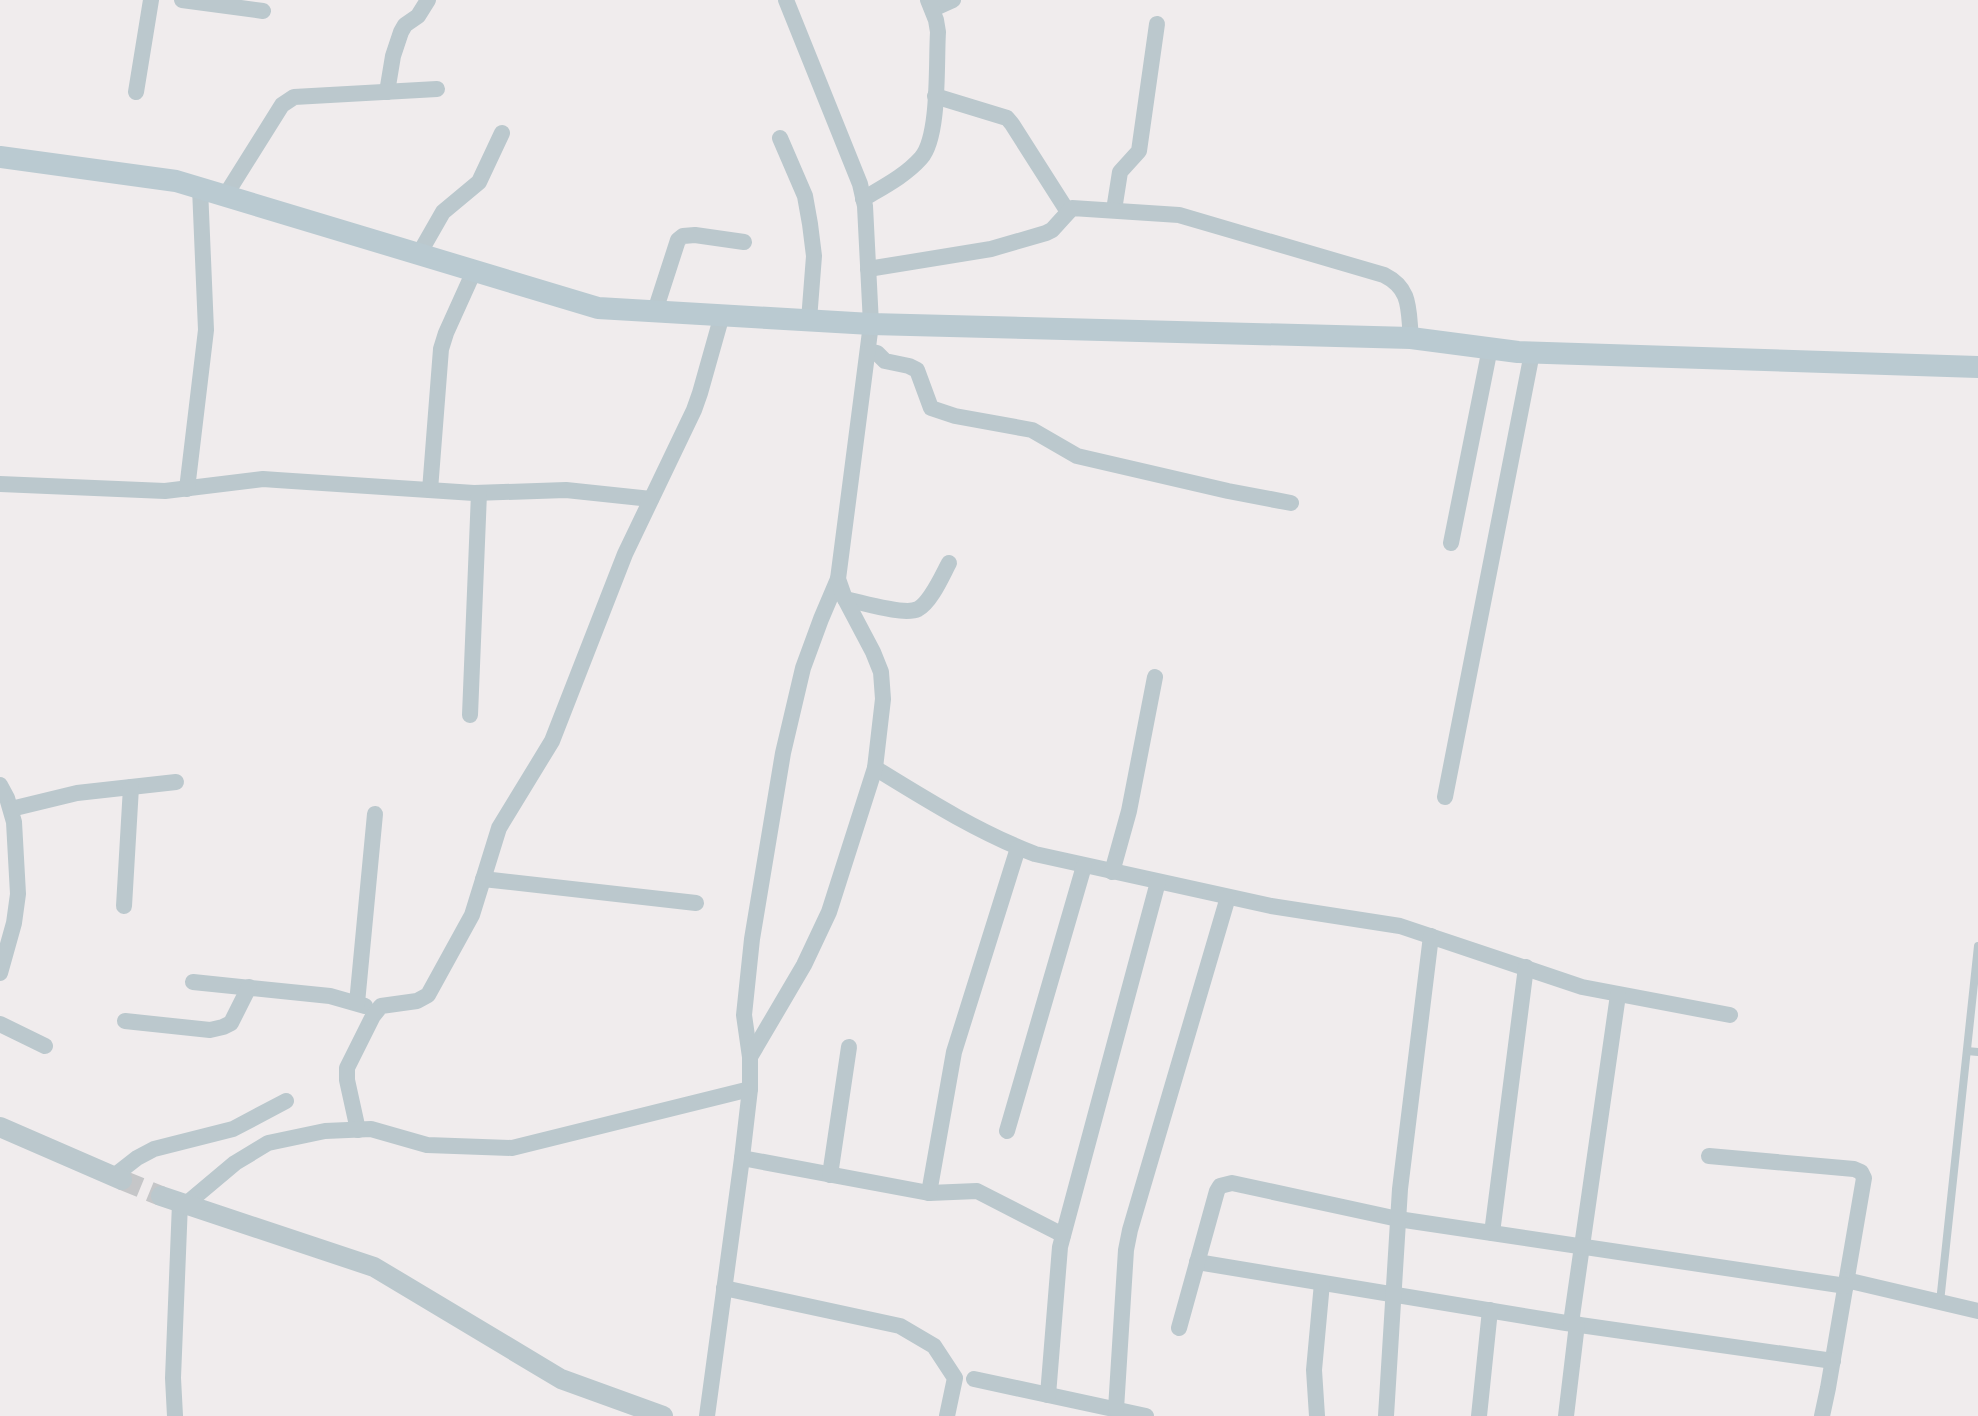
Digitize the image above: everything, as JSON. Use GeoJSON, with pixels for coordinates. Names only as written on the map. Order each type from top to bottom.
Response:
{"type":"FeatureCollection","features":[{"type":"Feature","properties":{"kind":"main road"},"geometry":{"type":"LineString","coordinates":[[0,157],[176,181],[598,308],[871,324],[1411,338],[1532,353],[1978,367]]}},
{"type":"Feature","properties":{"kind":"street"},"geometry":{"type":"LineString","coordinates":[[136,92],[151,0]]}},
{"type":"Feature","properties":{"kind":"street"},"geometry":{"type":"LineString","coordinates":[[182,0],[263,11]]}},
{"type":"Feature","properties":{"kind":"street"},"geometry":{"type":"LineString","coordinates":[[387,92],[392,56],[401,32],[405,25],[418,16],[428,0]]}},
{"type":"Feature","properties":{"kind":"street"},"geometry":{"type":"LineString","coordinates":[[707,1416],[750,1089],[750,1057],[744,1015],[752,939],[783,753],[803,668],[838,579],[871,324],[863,199],[860,184],[786,0]]}},
{"type":"Feature","properties":{"kind":"street"},"geometry":{"type":"LineString","coordinates":[[863,199],[910,169],[922,157],[929,143],[934,122],[938,32],[931,5],[953,0]]}},
{"type":"Feature","properties":{"kind":"street"},"geometry":{"type":"LineString","coordinates":[[1114,210],[1120,172],[1139,151],[1157,24]]}},
{"type":"Feature","properties":{"kind":"street"},"geometry":{"type":"LineString","coordinates":[[225,196],[282,105],[288,100],[302,96],[437,89]]}},
{"type":"Feature","properties":{"kind":"street"},"geometry":{"type":"LineString","coordinates":[[935,96],[1007,118],[1068,212]]}},
{"type":"Feature","properties":{"kind":"street"},"geometry":{"type":"LineString","coordinates":[[419,254],[443,212],[479,182],[502,133]]}},
{"type":"Feature","properties":{"kind":"street"},"geometry":{"type":"LineString","coordinates":[[780,138],[805,196],[810,224],[814,256],[809,320]]}},
{"type":"Feature","properties":{"kind":"street"},"geometry":{"type":"LineString","coordinates":[[186,489],[206,330],[200,188]]}},
{"type":"Feature","properties":{"kind":"street"},"geometry":{"type":"LineString","coordinates":[[868,269],[986,250],[1032,237],[1052,230],[1068,212],[1077,208],[1187,216],[1384,275],[1396,281],[1402,288],[1407,298],[1411,338]]}},
{"type":"Feature","properties":{"kind":"street"},"geometry":{"type":"LineString","coordinates":[[655,311],[678,240],[683,236],[695,235],[744,242]]}},
{"type":"Feature","properties":{"kind":"street"},"geometry":{"type":"LineString","coordinates":[[430,490],[441,349],[446,333],[474,270]]}},
{"type":"Feature","properties":{"kind":"street"},"geometry":{"type":"LineString","coordinates":[[358,1130],[347,1080],[347,1068],[377,1010],[382,1006],[417,1001],[428,995],[468,924],[484,880],[499,828],[552,741],[625,554],[694,410],[722,315]]}},
{"type":"Feature","properties":{"kind":"street"},"geometry":{"type":"LineString","coordinates":[[1452,543],[1490,348]]}},
{"type":"Feature","properties":{"kind":"street"},"geometry":{"type":"LineString","coordinates":[[868,350],[877,354],[885,361],[909,366],[917,370],[931,408],[936,411],[955,416],[1032,430],[1077,456],[1228,491],[1292,502]]}},
{"type":"Feature","properties":{"kind":"street"},"geometry":{"type":"LineString","coordinates":[[1445,798],[1532,353]]}},
{"type":"Feature","properties":{"kind":"street"},"geometry":{"type":"LineString","coordinates":[[0,484],[165,490],[263,480],[479,493],[566,490],[651,499]]}},
{"type":"Feature","properties":{"kind":"street"},"geometry":{"type":"LineString","coordinates":[[470,715],[479,493]]}},
{"type":"Feature","properties":{"kind":"street"},"geometry":{"type":"LineString","coordinates":[[845,599],[905,612],[917,609],[927,601],[949,563]]}},
{"type":"Feature","properties":{"kind":"street"},"geometry":{"type":"LineString","coordinates":[[750,1057],[804,965],[829,912],[876,768],[884,699],[881,672],[873,652],[845,599],[838,579]]}},
{"type":"Feature","properties":{"kind":"street"},"geometry":{"type":"LineString","coordinates":[[1112,872],[1129,811],[1155,677]]}},
{"type":"Feature","properties":{"kind":"street"},"geometry":{"type":"LineString","coordinates":[[876,768],[950,814],[1018,848],[1048,858],[1271,906],[1381,922],[1431,936],[1582,987],[1730,1015]]}},
{"type":"Feature","properties":{"kind":"street"},"geometry":{"type":"LineString","coordinates":[[11,810],[66,795],[176,782]]}},
{"type":"Feature","properties":{"kind":"street"},"geometry":{"type":"LineString","coordinates":[[0,785],[11,810],[14,822],[18,894],[14,922],[0,973]]}},
{"type":"Feature","properties":{"kind":"street"},"geometry":{"type":"LineString","coordinates":[[124,906],[131,787]]}},
{"type":"Feature","properties":{"kind":"street"},"geometry":{"type":"LineString","coordinates":[[357,1003],[375,814]]}},
{"type":"Feature","properties":{"kind":"street"},"geometry":{"type":"LineString","coordinates":[[929,1193],[954,1052],[1018,848]]}},
{"type":"Feature","properties":{"kind":"street"},"geometry":{"type":"LineString","coordinates":[[1007,1131],[1084,866]]}},
{"type":"Feature","properties":{"kind":"street"},"geometry":{"type":"LineString","coordinates":[[484,880],[696,903]]}},
{"type":"Feature","properties":{"kind":"street"},"geometry":{"type":"LineString","coordinates":[[1048,1395],[1058,1268],[1063,1235],[1158,882]]}},
{"type":"Feature","properties":{"kind":"street"},"geometry":{"type":"LineString","coordinates":[[1116,1410],[1126,1250],[1130,1230],[1228,897]]}},
{"type":"Feature","properties":{"kind":"street"},"geometry":{"type":"LineString","coordinates":[[1386,1416],[1400,1189],[1431,936]]}},
{"type":"Feature","properties":{"kind":"street"},"geometry":{"type":"LineString","coordinates":[[1492,1233],[1526,967]]}},
{"type":"Feature","properties":{"kind":"street"},"geometry":{"type":"LineString","coordinates":[[193,982],[330,996],[377,1010]]}},
{"type":"Feature","properties":{"kind":"street"},"geometry":{"type":"LineString","coordinates":[[125,1021],[210,1030],[223,1027],[231,1023],[249,987]]}},
{"type":"Feature","properties":{"kind":"street"},"geometry":{"type":"LineString","coordinates":[[1566,1416],[1582,1247],[1618,995]]}},
{"type":"Feature","properties":{"kind":"street"},"geometry":{"type":"LineString","coordinates":[[0,1024],[46,1046]]}},
{"type":"Feature","properties":{"kind":"street"},"geometry":{"type":"LineString","coordinates":[[830,1175],[849,1047]]}},
{"type":"Feature","properties":{"kind":"street"},"geometry":{"type":"LineString","coordinates":[[175,1416],[172,1378],[182,1204],[235,1163],[268,1143],[325,1131],[371,1130],[426,1144],[512,1148],[750,1089]]}},
{"type":"Feature","properties":{"kind":"street"},"geometry":{"type":"LineString","coordinates":[[0,1127],[118,1178],[137,1158],[154,1149],[233,1129],[286,1101]]}},
{"type":"Feature","properties":{"kind":"street"},"geometry":{"type":"LineString","coordinates":[[1709,1156],[1854,1169],[1861,1172],[1864,1178],[1864,1186],[1822,1416]]}},
{"type":"Feature","properties":{"kind":"street"},"geometry":{"type":"LineString","coordinates":[[742,1158],[936,1194],[977,1190],[1063,1235]]}},
{"type":"Feature","properties":{"kind":"street"},"geometry":{"type":"LineString","coordinates":[[1179,1328],[1217,1191],[1220,1186],[1225,1183],[1232,1183],[1398,1219],[1582,1247],[1846,1283],[1978,1311]]}},
{"type":"Feature","properties":{"kind":"street"},"geometry":{"type":"LineString","coordinates":[[161,1196],[374,1267],[561,1379],[663,1416]]}},
{"type":"Feature","properties":{"kind":"street"},"geometry":{"type":"LineString","coordinates":[[1197,1262],[1574,1324],[1833,1361]]}},
{"type":"Feature","properties":{"kind":"street"},"geometry":{"type":"LineString","coordinates":[[1317,1416],[1314,1370],[1322,1283]]}},
{"type":"Feature","properties":{"kind":"street"},"geometry":{"type":"LineString","coordinates":[[724,1288],[900,1326],[934,1346],[955,1378],[948,1416]]}},
{"type":"Feature","properties":{"kind":"street"},"geometry":{"type":"LineString","coordinates":[[1479,1416],[1490,1310]]}},
{"type":"Feature","properties":{"kind":"street"},"geometry":{"type":"LineString","coordinates":[[974,1379],[1146,1416]]}},
{"type":"Feature","properties":{"kind":"lane"},"geometry":{"type":"LineString","coordinates":[[1940,1302],[1978,946]]}},
{"type":"Feature","properties":{"kind":"lane"},"geometry":{"type":"LineString","coordinates":[[1967,1051],[1978,1052]]}},
{"type":"Feature","properties":{"kind":"tunnel"},"geometry":{"type":"LineString","coordinates":[[122,1180],[161,1196]]}}]}
